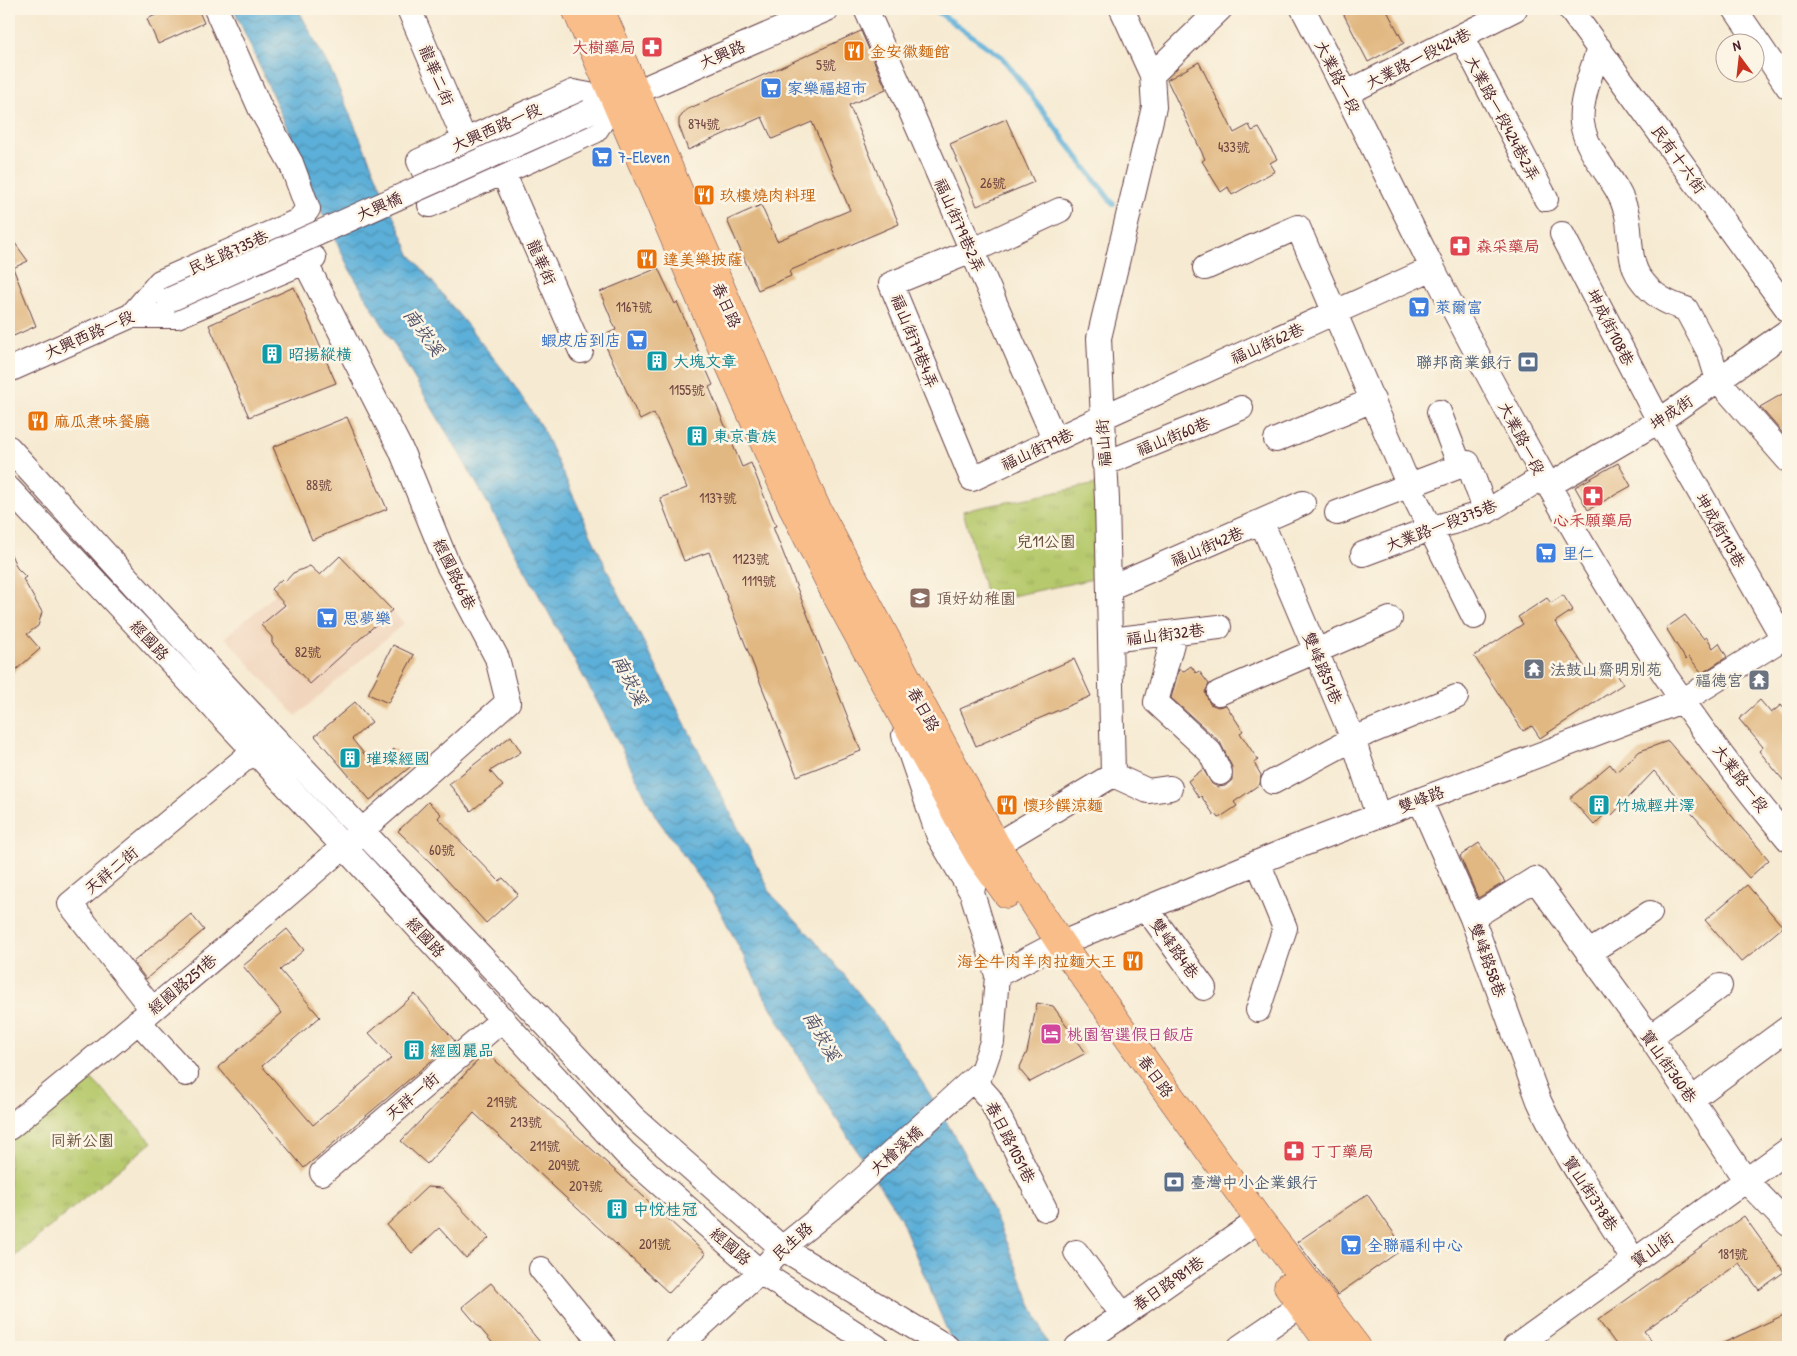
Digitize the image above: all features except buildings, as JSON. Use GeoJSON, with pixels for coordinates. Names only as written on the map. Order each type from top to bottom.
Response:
{"type":"FeatureCollection","features":[{"type":"Feature","properties":{"kind":"main road","name":"春日路"},"geometry":{"type":"LineString","coordinates":[[576,9],[626,96],[815,505],[987,850]]}},
{"type":"Feature","properties":{"kind":"main road","name":"春日路"},"geometry":{"type":"LineString","coordinates":[[600,9],[626,96],[707,314],[795,512],[834,591],[887,687],[987,850],[1053,947],[1252,1225],[1310,1300],[1357,1347]]}},
{"type":"Feature","properties":{"kind":"main road","name":"春日路"},"geometry":{"type":"LineString","coordinates":[[1310,1300],[1332,1347]]}},
{"type":"Feature","properties":{"kind":"street","name":"民生路735巷"},"geometry":{"type":"LineString","coordinates":[[131,316],[160,282],[298,220],[308,209],[291,163],[260,108],[216,9]]}},
{"type":"Feature","properties":{"kind":"street","name":"龍華二街"},"geometry":{"type":"LineString","coordinates":[[408,9],[465,141]]}},
{"type":"Feature","properties":{"kind":"street","name":"大興路"},"geometry":{"type":"LineString","coordinates":[[626,96],[827,9]]}},
{"type":"Feature","properties":{"kind":"street","name":"福山街79巷2弄"},"geometry":{"type":"LineString","coordinates":[[866,9],[1054,440]]}},
{"type":"Feature","properties":{"kind":"street"},"geometry":{"type":"LineString","coordinates":[[1122,9],[1152,75],[1220,9]]}},
{"type":"Feature","properties":{"kind":"street","name":"大業路一段"},"geometry":{"type":"LineString","coordinates":[[1303,9],[1347,93],[1433,268],[1545,482],[1604,582],[1684,700],[1746,789],[1788,839]]}},
{"type":"Feature","properties":{"kind":"street","name":"大業路一段424巷"},"geometry":{"type":"LineString","coordinates":[[1347,93],[1515,9]]}},
{"type":"Feature","properties":{"kind":"street","name":"民有十六街"},"geometry":{"type":"LineString","coordinates":[[1570,9],[1788,310]]}},
{"type":"Feature","properties":{"kind":"street"},"geometry":{"type":"LineString","coordinates":[[1735,9],[1788,87]]}},
{"type":"Feature","properties":{"kind":"street","name":"大業路一段424巷2弄"},"geometry":{"type":"LineString","coordinates":[[1461,36],[1546,199]]}},
{"type":"Feature","properties":{"kind":"street"},"geometry":{"type":"LineString","coordinates":[[1599,48],[1587,90],[1582,121],[1589,147],[1617,190],[1626,210],[1632,253],[1638,276],[1653,294],[1671,304],[1686,309],[1710,354],[1718,380],[1788,460]]}},
{"type":"Feature","properties":{"kind":"street","name":"福山街"},"geometry":{"type":"LineString","coordinates":[[1113,775],[1109,588],[1099,338],[1154,107],[1152,75]]}},
{"type":"Feature","properties":{"kind":"street","name":"大興西路一段"},"geometry":{"type":"LineString","coordinates":[[573,92],[626,96],[595,131],[434,203],[419,161],[573,92]]}},
{"type":"Feature","properties":{"kind":"street","name":"大興橋"},"geometry":{"type":"LineString","coordinates":[[169,300],[626,96]]}},
{"type":"Feature","properties":{"kind":"street","name":"龍華街"},"geometry":{"type":"LineString","coordinates":[[503,172],[581,351]]}},
{"type":"Feature","properties":{"kind":"street"},"geometry":{"type":"LineString","coordinates":[[972,251],[1060,210]]}},
{"type":"Feature","properties":{"kind":"street"},"geometry":{"type":"LineString","coordinates":[[1205,268],[1298,227],[1409,486],[1474,617]]}},
{"type":"Feature","properties":{"kind":"street","name":"坤成街108巷"},"geometry":{"type":"LineString","coordinates":[[1562,234],[1659,421]]}},
{"type":"Feature","properties":{"kind":"street","name":"福山街79巷4弄"},"geometry":{"type":"LineString","coordinates":[[972,251],[891,284],[972,479]]}},
{"type":"Feature","properties":{"kind":"street","name":"經國路66巷"},"geometry":{"type":"LineString","coordinates":[[131,316],[177,316],[309,260],[401,450],[447,563],[497,658],[508,702],[354,838]]}},
{"type":"Feature","properties":{"kind":"street","name":"福山街62巷"},"geometry":{"type":"LineString","coordinates":[[1101,418],[1433,268]]}},
{"type":"Feature","properties":{"kind":"street","name":"大興西路一段"},"geometry":{"type":"LineString","coordinates":[[9,370],[169,300]]}},
{"type":"Feature","properties":{"kind":"street","name":"坤成街"},"geometry":{"type":"LineString","coordinates":[[1545,482],[1659,421],[1788,330]]}},
{"type":"Feature","properties":{"kind":"street"},"geometry":{"type":"LineString","coordinates":[[1276,440],[1373,400]]}},
{"type":"Feature","properties":{"kind":"street","name":"福山街60巷"},"geometry":{"type":"LineString","coordinates":[[1104,464],[1241,408]]}},
{"type":"Feature","properties":{"kind":"street"},"geometry":{"type":"LineString","coordinates":[[1439,412],[1460,466]]}},
{"type":"Feature","properties":{"kind":"street","name":"福山街79巷"},"geometry":{"type":"LineString","coordinates":[[972,479],[1101,418]]}},
{"type":"Feature","properties":{"kind":"street","name":"坤成街113巷"},"geometry":{"type":"LineString","coordinates":[[1659,421],[1786,636]]}},
{"type":"Feature","properties":{"kind":"street","name":"經國路"},"geometry":{"type":"LineString","coordinates":[[9,448],[233,694],[503,1020],[625,1153],[760,1272],[877,1347]]}},
{"type":"Feature","properties":{"kind":"street"},"geometry":{"type":"LineString","coordinates":[[1337,513],[1468,464],[1486,512]]}},
{"type":"Feature","properties":{"kind":"street","name":"大業路一段375巷"},"geometry":{"type":"LineString","coordinates":[[1363,554],[1486,512],[1545,482]]}},
{"type":"Feature","properties":{"kind":"street","name":"經國路"},"geometry":{"type":"LineString","coordinates":[[9,489],[254,751],[354,838],[634,1118],[782,1248],[947,1347]]}},
{"type":"Feature","properties":{"kind":"street","name":"福山街42巷"},"geometry":{"type":"LineString","coordinates":[[1109,588],[1262,523],[1303,503]]}},
{"type":"Feature","properties":{"kind":"street","name":"雙峰路51巷"},"geometry":{"type":"LineString","coordinates":[[1262,523],[1352,739],[1378,816]]}},
{"type":"Feature","properties":{"kind":"street"},"geometry":{"type":"LineString","coordinates":[[1219,693],[1390,619]]}},
{"type":"Feature","properties":{"kind":"street","name":"福山街32巷"},"geometry":{"type":"LineString","coordinates":[[1110,640],[1219,627]]}},
{"type":"Feature","properties":{"kind":"street"},"geometry":{"type":"LineString","coordinates":[[1175,632],[1156,702],[1210,752],[1220,773]]}},
{"type":"Feature","properties":{"kind":"street","name":"雙峰路"},"geometry":{"type":"LineString","coordinates":[[1053,947],[1258,862],[1684,700],[1786,636]]}},
{"type":"Feature","properties":{"kind":"street"},"geometry":{"type":"LineString","coordinates":[[887,687],[939,837],[972,893],[997,976],[992,1042],[982,1071],[973,1080]]}},
{"type":"Feature","properties":{"kind":"street"},"geometry":{"type":"LineString","coordinates":[[1273,782],[1352,739],[1456,697]]}},
{"type":"Feature","properties":{"kind":"street","name":"天祥二街"},"geometry":{"type":"LineString","coordinates":[[145,1015],[70,904],[254,751]]}},
{"type":"Feature","properties":{"kind":"street"},"geometry":{"type":"LineString","coordinates":[[972,893],[987,850],[1113,775],[1148,791],[1170,788]]}},
{"type":"Feature","properties":{"kind":"street","name":"雙峰路58巷"},"geometry":{"type":"LineString","coordinates":[[1420,800],[1472,918],[1539,1102],[1549,1123]]}},
{"type":"Feature","properties":{"kind":"street","name":"經國路251巷"},"geometry":{"type":"LineString","coordinates":[[9,1128],[354,838]]}},
{"type":"Feature","properties":{"kind":"street"},"geometry":{"type":"LineString","coordinates":[[1258,862],[1285,928],[1258,1010]]}},
{"type":"Feature","properties":{"kind":"street","name":"寶山街360巷"},"geometry":{"type":"LineString","coordinates":[[1472,918],[1535,879],[1650,1037],[1746,1181],[1788,1224]]}},
{"type":"Feature","properties":{"kind":"street","name":"雙峰路4巷"},"geometry":{"type":"LineString","coordinates":[[1146,908],[1204,988]]}},
{"type":"Feature","properties":{"kind":"street"},"geometry":{"type":"LineString","coordinates":[[1588,953],[1650,913]]}},
{"type":"Feature","properties":{"kind":"street"},"geometry":{"type":"LineString","coordinates":[[997,976],[1053,947]]}},
{"type":"Feature","properties":{"kind":"street"},"geometry":{"type":"LineString","coordinates":[[1650,1037],[1720,986]]}},
{"type":"Feature","properties":{"kind":"street"},"geometry":{"type":"LineString","coordinates":[[145,1015],[186,1074]]}},
{"type":"Feature","properties":{"kind":"street","name":"天祥一街"},"geometry":{"type":"LineString","coordinates":[[322,1173],[503,1020]]}},
{"type":"Feature","properties":{"kind":"street"},"geometry":{"type":"LineString","coordinates":[[1692,1099],[1788,1028]]}},
{"type":"Feature","properties":{"kind":"street","name":"大檜溪橋"},"geometry":{"type":"LineString","coordinates":[[841,1198],[973,1080]]}},
{"type":"Feature","properties":{"kind":"street","name":"春日路1051巷"},"geometry":{"type":"LineString","coordinates":[[973,1080],[990,1099],[1045,1208]]}},
{"type":"Feature","properties":{"kind":"street","name":"寶山街378巷"},"geometry":{"type":"LineString","coordinates":[[1549,1123],[1559,1143],[1589,1186],[1634,1261]]}},
{"type":"Feature","properties":{"kind":"street","name":"寶山街"},"geometry":{"type":"LineString","coordinates":[[1515,1347],[1788,1150]]}},
{"type":"Feature","properties":{"kind":"street","name":"民生路"},"geometry":{"type":"LineString","coordinates":[[679,1347],[760,1272],[782,1248],[841,1198]]}},
{"type":"Feature","properties":{"kind":"street","name":"春日路981巷"},"geometry":{"type":"LineString","coordinates":[[1077,1347],[1252,1225]]}},
{"type":"Feature","properties":{"kind":"street"},"geometry":{"type":"LineString","coordinates":[[1076,1252],[1123,1315]]}},
{"type":"Feature","properties":{"kind":"street"},"geometry":{"type":"LineString","coordinates":[[541,1269],[606,1347]]}},
{"type":"Feature","properties":{"kind":"street"},"geometry":{"type":"LineString","coordinates":[[1240,1347],[1310,1300]]}},
{"type":"Feature","properties":{"kind":"shaded area","name":"思夢樂"},"geometry":{"type":"Polygon","coordinates":[[[340,556],[404,623],[296,716],[225,637],[275,595],[271,589],[282,579],[310,566],[320,575],[340,556]]]}},
{"type":"Feature","properties":{"kind":"green space","name":"兒11公園"},"geometry":{"type":"Polygon","coordinates":[[[1097,484],[1098,578],[988,601],[963,511],[1097,484]]]}},
{"type":"Feature","properties":{"kind":"green space","name":"同新公園"},"geometry":{"type":"Polygon","coordinates":[[[87,1074],[152,1142],[9,1261],[9,1142],[87,1074]]]}},
{"type":"Feature","properties":{"kind":"water","name":"南崁溪"},"geometry":{"type":"Polygon","coordinates":[[[234,9],[298,9],[332,73],[410,254],[508,376],[542,428],[610,576],[772,895],[803,927],[860,995],[913,1067],[959,1144],[989,1203],[1049,1347],[954,1347],[900,1217],[821,1095],[761,990],[712,895],[656,817],[606,718],[473,477],[350,270],[317,202],[285,123],[234,9]]]}},
{"type":"Feature","properties":{"kind":"waterway"},"geometry":{"type":"LineString","coordinates":[[934,9],[1002,57],[1113,204]]}},
{"type":"Feature","properties":{"kind":"place","name":"大樹藥局"},"geometry":{"type":"Point","coordinates":[652,47]}},
{"type":"Feature","properties":{"kind":"place","name":"金安徽麵館"},"geometry":{"type":"Point","coordinates":[854,51]}},
{"type":"Feature","properties":{"kind":"place","name":"家樂福超市"},"geometry":{"type":"Point","coordinates":[771,88]}},
{"type":"Feature","properties":{"kind":"place","name":"7-Eleven"},"geometry":{"type":"Point","coordinates":[602,157]}},
{"type":"Feature","properties":{"kind":"place","name":"玖樓燒肉料理"},"geometry":{"type":"Point","coordinates":[704,195]}},
{"type":"Feature","properties":{"kind":"place","name":"森采藥局"},"geometry":{"type":"Point","coordinates":[1460,246]}},
{"type":"Feature","properties":{"kind":"place","name":"達美樂披薩"},"geometry":{"type":"Point","coordinates":[647,259]}},
{"type":"Feature","properties":{"kind":"place","name":"萊爾富"},"geometry":{"type":"Point","coordinates":[1419,307]}},
{"type":"Feature","properties":{"kind":"place","name":"蝦皮店到店"},"geometry":{"type":"Point","coordinates":[637,340]}},
{"type":"Feature","properties":{"kind":"place","name":"昭揚縱橫"},"geometry":{"type":"Point","coordinates":[272,354]}},
{"type":"Feature","properties":{"kind":"place","name":"大塊文章"},"geometry":{"type":"Point","coordinates":[657,361]}},
{"type":"Feature","properties":{"kind":"place","name":"聯邦商業銀行"},"geometry":{"type":"Point","coordinates":[1528,362]}},
{"type":"Feature","properties":{"kind":"place","name":"麻瓜煮味餐廳"},"geometry":{"type":"Point","coordinates":[38,421]}},
{"type":"Feature","properties":{"kind":"place","name":"東京貴族"},"geometry":{"type":"Point","coordinates":[697,436]}},
{"type":"Feature","properties":{"kind":"place","name":"心禾願藥局"},"geometry":{"type":"Point","coordinates":[1593,496]}},
{"type":"Feature","properties":{"kind":"place","name":"里仁"},"geometry":{"type":"Point","coordinates":[1546,553]}},
{"type":"Feature","properties":{"kind":"place","name":"頂好幼稚園"},"geometry":{"type":"Point","coordinates":[920,598]}},
{"type":"Feature","properties":{"kind":"place","name":"思夢樂"},"geometry":{"type":"Point","coordinates":[327,618]}},
{"type":"Feature","properties":{"kind":"place","name":"法鼓山齋明別苑"},"geometry":{"type":"Point","coordinates":[1534,669]}},
{"type":"Feature","properties":{"kind":"place","name":"福德宮"},"geometry":{"type":"Point","coordinates":[1759,680]}},
{"type":"Feature","properties":{"kind":"place","name":"璀璨經國"},"geometry":{"type":"Point","coordinates":[350,758]}},
{"type":"Feature","properties":{"kind":"place","name":"懷珍饌涼麵"},"geometry":{"type":"Point","coordinates":[1007,805]}},
{"type":"Feature","properties":{"kind":"place","name":"竹城輕井澤"},"geometry":{"type":"Point","coordinates":[1599,805]}},
{"type":"Feature","properties":{"kind":"place","name":"海全牛肉羊肉拉麵大王"},"geometry":{"type":"Point","coordinates":[1133,961]}},
{"type":"Feature","properties":{"kind":"place","name":"桃園智選假日飯店"},"geometry":{"type":"Point","coordinates":[1051,1034]}},
{"type":"Feature","properties":{"kind":"place","name":"經國麗品"},"geometry":{"type":"Point","coordinates":[414,1050]}},
{"type":"Feature","properties":{"kind":"place","name":"丁丁藥局"},"geometry":{"type":"Point","coordinates":[1294,1151]}},
{"type":"Feature","properties":{"kind":"place","name":"臺灣中小企業銀行"},"geometry":{"type":"Point","coordinates":[1174,1182]}},
{"type":"Feature","properties":{"kind":"place","name":"中悅桂冠"},"geometry":{"type":"Point","coordinates":[617,1209]}},
{"type":"Feature","properties":{"kind":"place","name":"全聯福利中心"},"geometry":{"type":"Point","coordinates":[1351,1245]}}]}
